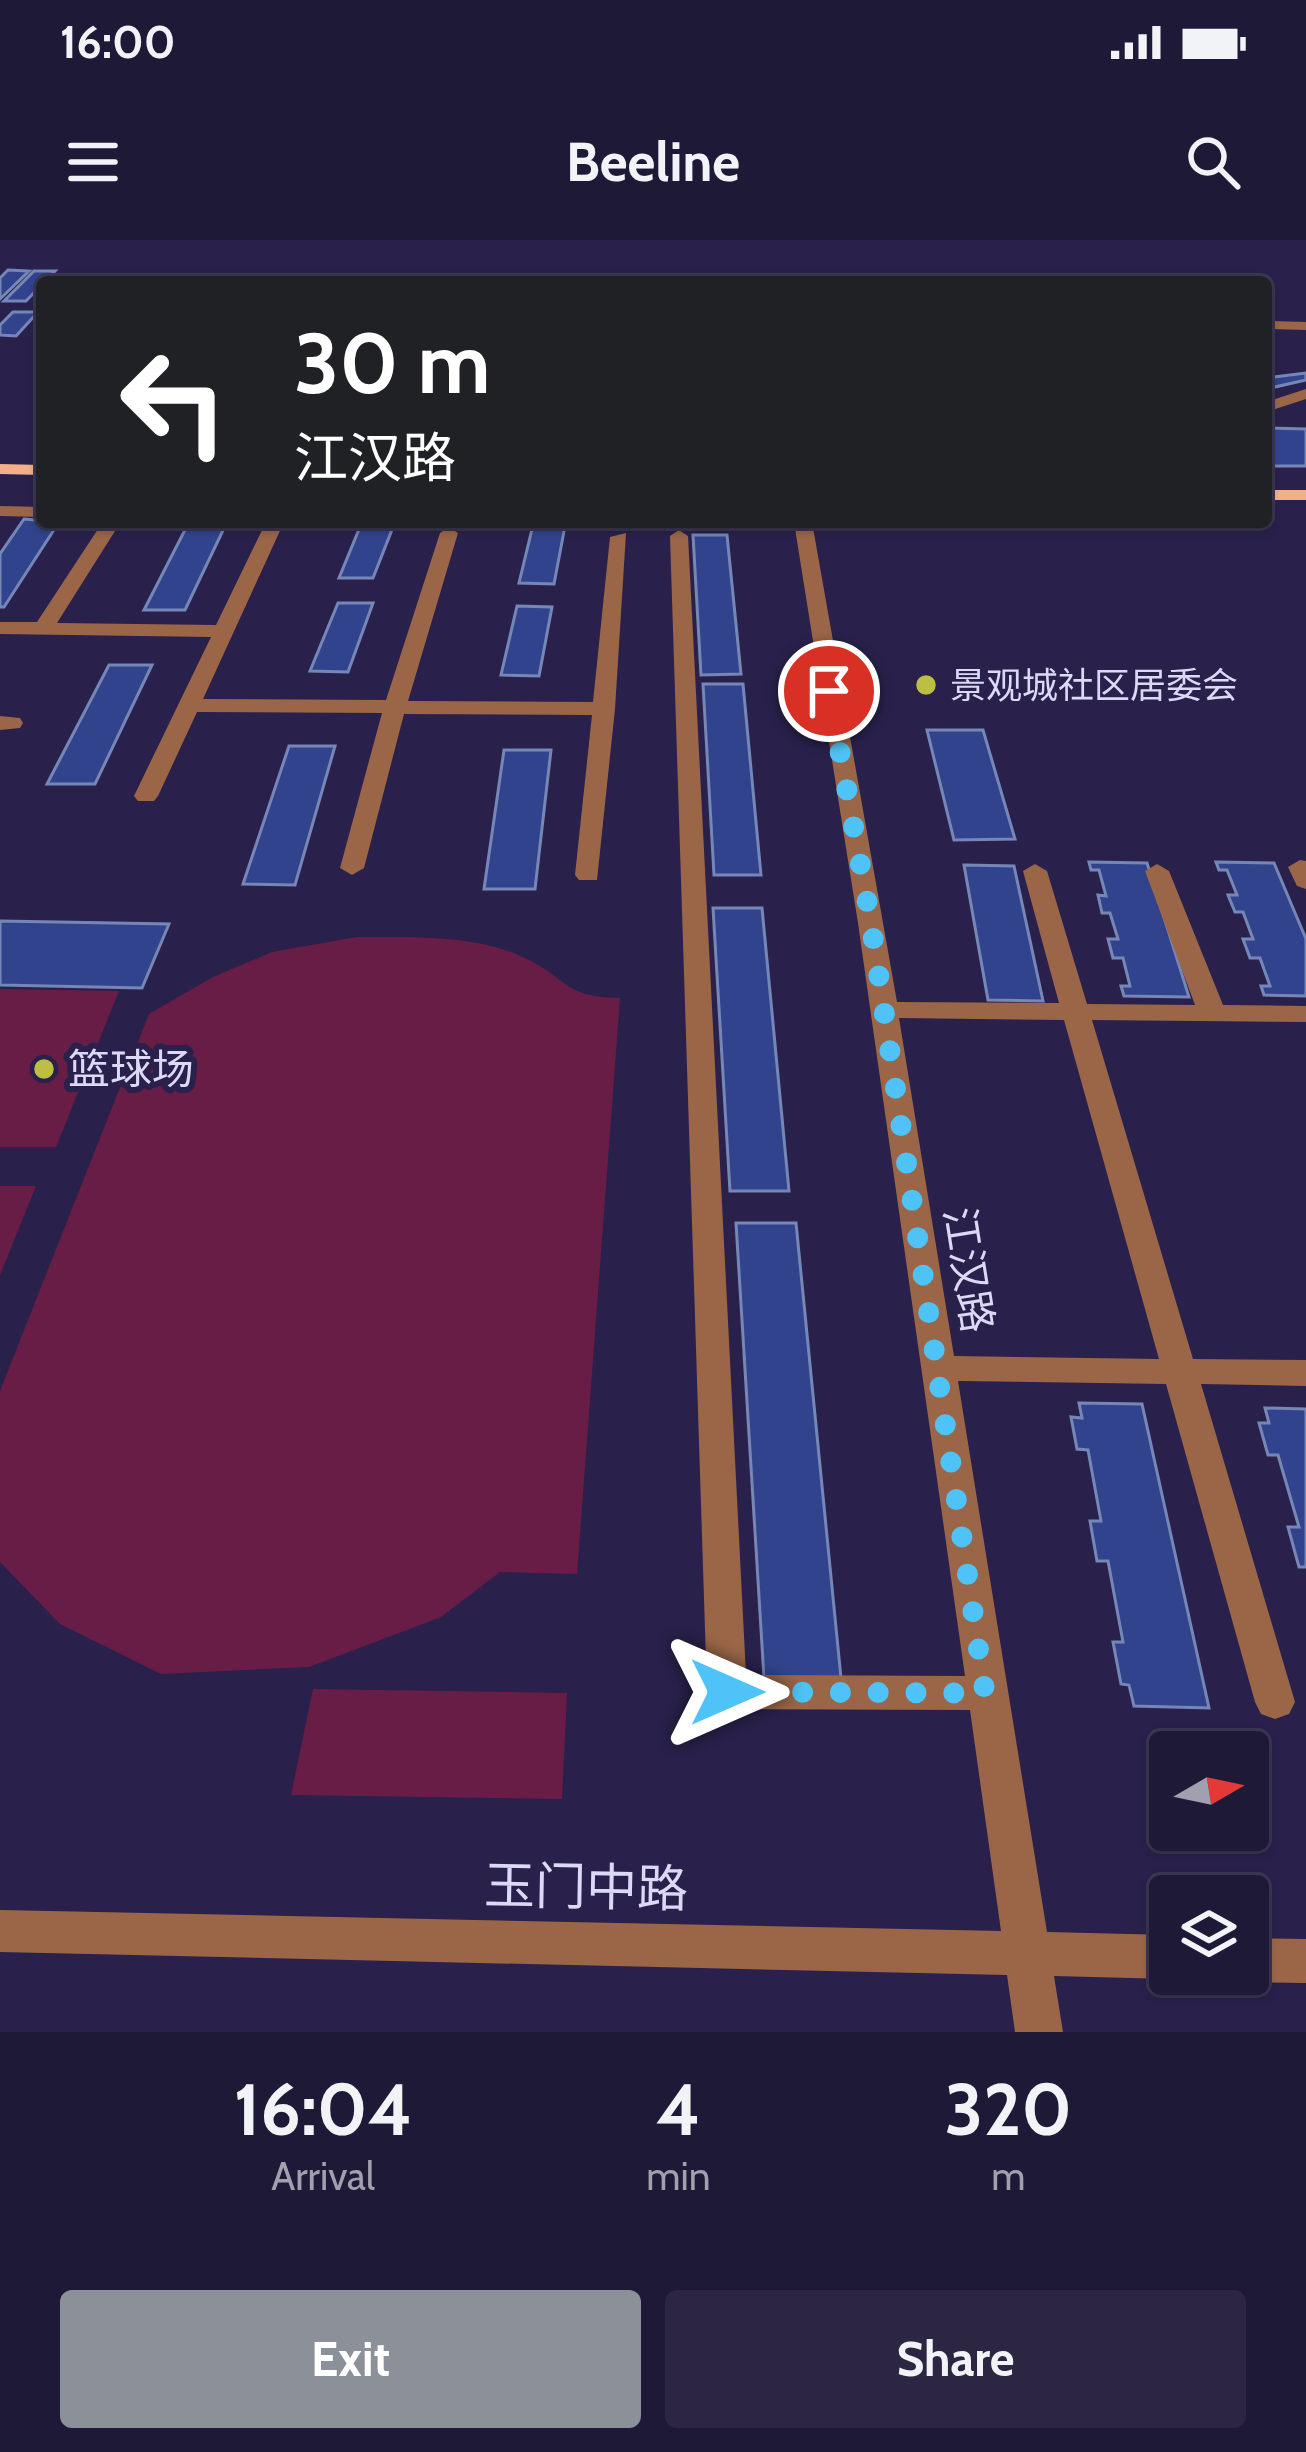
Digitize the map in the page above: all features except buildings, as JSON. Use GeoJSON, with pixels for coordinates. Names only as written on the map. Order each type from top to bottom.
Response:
{"type":"FeatureCollection","features":[{"type":"Feature","properties":{"kind":"main road"},"geometry":{"type":"LineString","coordinates":[[0,470],[36,470]]}},
{"type":"Feature","properties":{"kind":"main road"},"geometry":{"type":"LineString","coordinates":[[0,480],[36,481]]}},
{"type":"Feature","properties":{"kind":"main road"},"geometry":{"type":"LineString","coordinates":[[1272,481],[1306,482]]}},
{"type":"Feature","properties":{"kind":"main road"},"geometry":{"type":"LineString","coordinates":[[1272,495],[1306,495]]}},
{"type":"Feature","properties":{"kind":"street"},"geometry":{"type":"LineString","coordinates":[[1272,326],[1306,326]]}},
{"type":"Feature","properties":{"kind":"street"},"geometry":{"type":"LineString","coordinates":[[1272,408],[1306,394]]}},
{"type":"Feature","properties":{"kind":"street"},"geometry":{"type":"LineString","coordinates":[[1272,412],[1286,416]]}},
{"type":"Feature","properties":{"kind":"street"},"geometry":{"type":"LineString","coordinates":[[0,511],[36,512]]}},
{"type":"Feature","properties":{"kind":"street"},"geometry":{"type":"LineString","coordinates":[[43,628],[107,528]]}},
{"type":"Feature","properties":{"kind":"street"},"geometry":{"type":"LineString","coordinates":[[146,796],[272,528]]}},
{"type":"Feature","properties":{"kind":"street","name":"江汉路"},"geometry":{"type":"LineString","coordinates":[[804,528],[884,1010],[1039,2032]]}},
{"type":"Feature","properties":{"kind":"street"},"geometry":{"type":"LineString","coordinates":[[352,868],[394,707],[449,533]]}},
{"type":"Feature","properties":{"kind":"street"},"geometry":{"type":"LineString","coordinates":[[679,536],[727,1692],[985,1693]]}},
{"type":"Feature","properties":{"kind":"street"},"geometry":{"type":"LineString","coordinates":[[588,875],[620,537]]}},
{"type":"Feature","properties":{"kind":"street"},"geometry":{"type":"LineString","coordinates":[[0,628],[224,631]]}},
{"type":"Feature","properties":{"kind":"street"},"geometry":{"type":"LineString","coordinates":[[189,705],[604,709]]}},
{"type":"Feature","properties":{"kind":"street"},"geometry":{"type":"LineString","coordinates":[[1035,871],[1275,1702]]}},
{"type":"Feature","properties":{"kind":"street"},"geometry":{"type":"LineString","coordinates":[[1157,871],[1212,1013]]}},
{"type":"Feature","properties":{"kind":"street"},"geometry":{"type":"LineString","coordinates":[[884,1010],[1306,1014]]}},
{"type":"Feature","properties":{"kind":"street"},"geometry":{"type":"LineString","coordinates":[[938,1367],[1306,1373]]}},
{"type":"Feature","properties":{"kind":"street","name":"玉门中路"},"geometry":{"type":"LineString","coordinates":[[0,1931],[1149,1957]]}},
{"type":"Feature","properties":{"kind":"street"},"geometry":{"type":"LineString","coordinates":[[1269,1960],[1306,1961]]}},
{"type":"Feature","properties":{"kind":"shaded area"},"geometry":{"type":"Polygon","coordinates":[[[357,937],[487,945],[527,959],[588,995],[620,998],[577,1574],[500,1572],[441,1617],[309,1667],[161,1674],[60,1624],[0,1562],[0,1391],[149,1014],[213,977],[272,952],[357,937]]]}},
{"type":"Feature","properties":{"kind":"shaded area","name":"篮球场"},"geometry":{"type":"Polygon","coordinates":[[[0,989],[119,991],[56,1147],[0,1147],[0,989]]]}},
{"type":"Feature","properties":{"kind":"shaded area","name":"篮球场"},"geometry":{"type":"Polygon","coordinates":[[[0,1186],[36,1186],[0,1275],[0,1186]]]}},
{"type":"Feature","properties":{"kind":"shaded area"},"geometry":{"type":"Polygon","coordinates":[[[313,1689],[567,1693],[562,1799],[291,1795],[313,1689]]]}},
{"type":"Feature","properties":{"kind":"place","name":"景观城社区居委会"},"geometry":{"type":"Point","coordinates":[926,685]}},
{"type":"Feature","properties":{"kind":"place","name":"篮球场"},"geometry":{"type":"Point","coordinates":[44,1069]}},
{"type":"Feature","properties":{"kind":"route"},"geometry":{"type":"LineString","coordinates":[[727,1692],[985,1693],[871,923],[829,691]]}}]}
